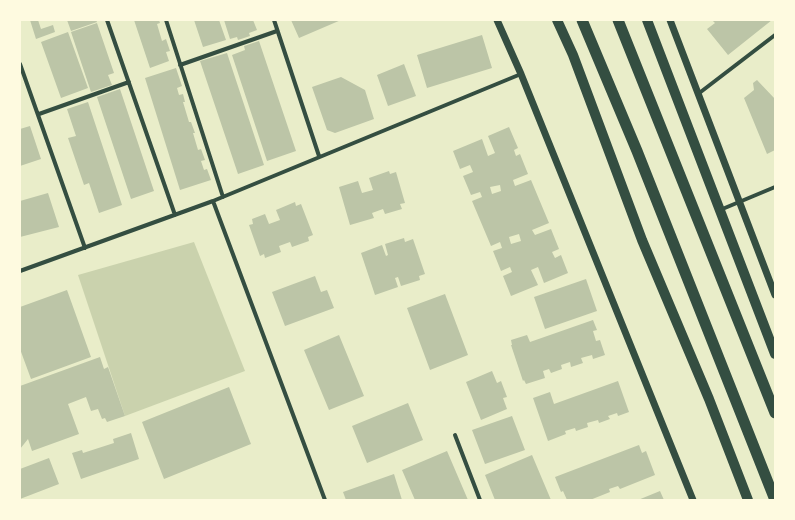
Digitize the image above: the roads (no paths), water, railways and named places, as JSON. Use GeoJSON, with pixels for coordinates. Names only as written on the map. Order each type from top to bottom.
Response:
{"type":"FeatureCollection","features":[{"type":"Feature","properties":{"kind":"highway"},"geometry":{"type":"LineString","coordinates":[[582,20],[637,151],[775,500]]}},
{"type":"Feature","properties":{"kind":"highway"},"geometry":{"type":"LineString","coordinates":[[618,20],[775,413]]}},
{"type":"Feature","properties":{"kind":"main road"},"geometry":{"type":"LineString","coordinates":[[557,20],[573,55],[642,240],[710,398],[748,500]]}},
{"type":"Feature","properties":{"kind":"main road"},"geometry":{"type":"LineString","coordinates":[[647,20],[775,354]]}},
{"type":"Feature","properties":{"kind":"street"},"geometry":{"type":"LineString","coordinates":[[107,20],[175,215]]}},
{"type":"Feature","properties":{"kind":"street"},"geometry":{"type":"LineString","coordinates":[[166,20],[223,197]]}},
{"type":"Feature","properties":{"kind":"street"},"geometry":{"type":"LineString","coordinates":[[274,20],[319,156]]}},
{"type":"Feature","properties":{"kind":"street"},"geometry":{"type":"LineString","coordinates":[[497,20],[521,74],[693,500]]}},
{"type":"Feature","properties":{"kind":"street"},"geometry":{"type":"LineString","coordinates":[[670,20],[775,295]]}},
{"type":"Feature","properties":{"kind":"street"},"geometry":{"type":"LineString","coordinates":[[180,65],[277,31]]}},
{"type":"Feature","properties":{"kind":"street"},"geometry":{"type":"LineString","coordinates":[[698,94],[775,35]]}},
{"type":"Feature","properties":{"kind":"street"},"geometry":{"type":"LineString","coordinates":[[20,64],[39,114],[84,248]]}},
{"type":"Feature","properties":{"kind":"street"},"geometry":{"type":"LineString","coordinates":[[20,271],[213,201],[521,74]]}},
{"type":"Feature","properties":{"kind":"street"},"geometry":{"type":"LineString","coordinates":[[39,114],[129,82]]}},
{"type":"Feature","properties":{"kind":"street"},"geometry":{"type":"LineString","coordinates":[[719,211],[775,187]]}},
{"type":"Feature","properties":{"kind":"street"},"geometry":{"type":"LineString","coordinates":[[213,201],[325,500]]}},
{"type":"Feature","properties":{"kind":"street"},"geometry":{"type":"LineString","coordinates":[[455,435],[480,500]]}}]}
